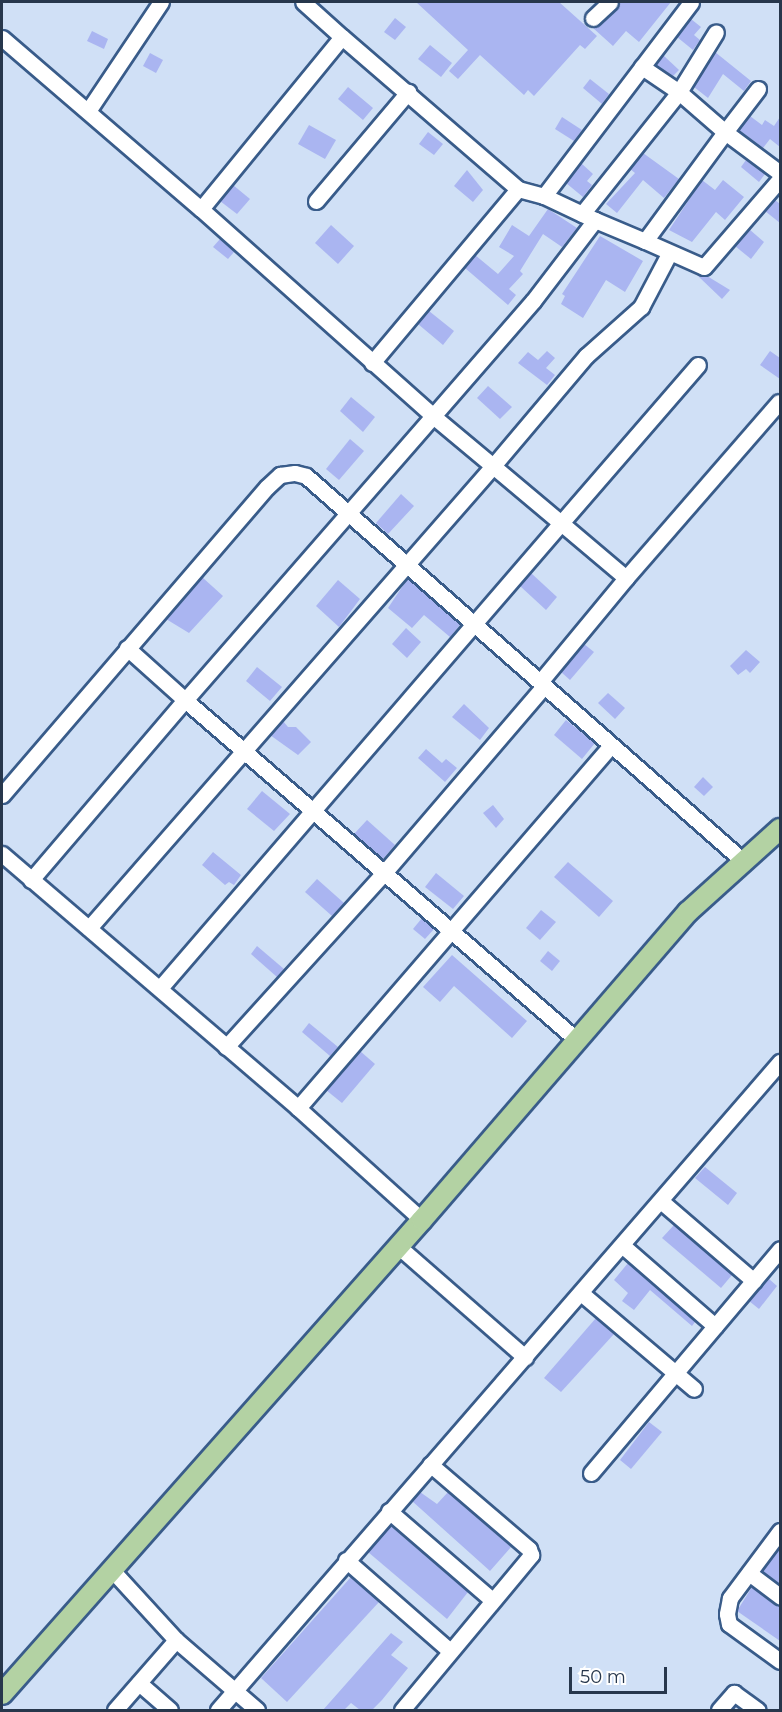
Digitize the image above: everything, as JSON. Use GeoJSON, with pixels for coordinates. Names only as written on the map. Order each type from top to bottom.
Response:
{"type":"FeatureCollection","features":[{"type":"Feature","properties":{"kind":"main road"},"geometry":{"type":"LineString","coordinates":[[2,1694],[422,1220],[688,912],[742,860],[780,829]]}},
{"type":"Feature","properties":{"kind":"street"},"geometry":{"type":"LineString","coordinates":[[88,111],[161,2]]}},
{"type":"Feature","properties":{"kind":"street"},"geometry":{"type":"LineString","coordinates":[[303,2],[518,189],[544,196],[669,254],[704,267],[780,179]]}},
{"type":"Feature","properties":{"kind":"street"},"geometry":{"type":"LineString","coordinates":[[593,18],[610,2]]}},
{"type":"Feature","properties":{"kind":"street"},"geometry":{"type":"LineString","coordinates":[[544,196],[691,2]]}},
{"type":"Feature","properties":{"kind":"street"},"geometry":{"type":"LineString","coordinates":[[31,880],[346,513],[533,301],[588,217],[679,92],[716,32]]}},
{"type":"Feature","properties":{"kind":"street"},"geometry":{"type":"LineString","coordinates":[[201,209],[342,37]]}},
{"type":"Feature","properties":{"kind":"street"},"geometry":{"type":"LineString","coordinates":[[2,38],[201,209],[433,416],[626,578]]}},
{"type":"Feature","properties":{"kind":"street"},"geometry":{"type":"LineString","coordinates":[[642,67],[679,92],[725,132],[780,173]]}},
{"type":"Feature","properties":{"kind":"street"},"geometry":{"type":"LineString","coordinates":[[645,241],[758,89]]}},
{"type":"Feature","properties":{"kind":"street"},"geometry":{"type":"LineString","coordinates":[[316,201],[408,92]]}},
{"type":"Feature","properties":{"kind":"street"},"geometry":{"type":"LineString","coordinates":[[372,363],[518,189]]}},
{"type":"Feature","properties":{"kind":"street"},"geometry":{"type":"LineString","coordinates":[[89,928],[241,749],[407,566],[586,356],[641,307],[669,254]]}},
{"type":"Feature","properties":{"kind":"street"},"geometry":{"type":"LineString","coordinates":[[160,988],[698,365]]}},
{"type":"Feature","properties":{"kind":"street"},"geometry":{"type":"LineString","coordinates":[[226,1047],[383,874],[542,684],[626,578],[779,402]]}},
{"type":"Feature","properties":{"kind":"street"},"geometry":{"type":"LineString","coordinates":[[2,795],[280,475],[306,476],[742,860]]}},
{"type":"Feature","properties":{"kind":"street"},"geometry":{"type":"LineString","coordinates":[[128,648],[383,874],[578,1041]]}},
{"type":"Feature","properties":{"kind":"street"},"geometry":{"type":"LineString","coordinates":[[298,1108],[611,745]]}},
{"type":"Feature","properties":{"kind":"street"},"geometry":{"type":"LineString","coordinates":[[2,854],[298,1108],[422,1220]]}},
{"type":"Feature","properties":{"kind":"street"},"geometry":{"type":"LineString","coordinates":[[218,1710],[346,1560],[662,1202],[780,1062]]}},
{"type":"Feature","properties":{"kind":"street"},"geometry":{"type":"LineString","coordinates":[[662,1202],[754,1281]]}},
{"type":"Feature","properties":{"kind":"street"},"geometry":{"type":"LineString","coordinates":[[398,1246],[525,1357]]}},
{"type":"Feature","properties":{"kind":"street"},"geometry":{"type":"LineString","coordinates":[[623,1246],[716,1326]]}},
{"type":"Feature","properties":{"kind":"street"},"geometry":{"type":"LineString","coordinates":[[591,1473],[780,1249]]}},
{"type":"Feature","properties":{"kind":"street"},"geometry":{"type":"LineString","coordinates":[[581,1293],[694,1389]]}},
{"type":"Feature","properties":{"kind":"street"},"geometry":{"type":"LineString","coordinates":[[402,1710],[492,1600],[528,1561],[529,1549],[430,1464]]}},
{"type":"Feature","properties":{"kind":"street"},"geometry":{"type":"LineString","coordinates":[[389,1511],[492,1600]]}},
{"type":"Feature","properties":{"kind":"street"},"geometry":{"type":"LineString","coordinates":[[779,1538],[730,1598],[729,1624],[780,1660]]}},
{"type":"Feature","properties":{"kind":"street"},"geometry":{"type":"LineString","coordinates":[[346,1560],[450,1651]]}},
{"type":"Feature","properties":{"kind":"street"},"geometry":{"type":"LineString","coordinates":[[111,1569],[176,1640],[257,1710]]}},
{"type":"Feature","properties":{"kind":"street"},"geometry":{"type":"LineString","coordinates":[[749,1573],[780,1596]]}},
{"type":"Feature","properties":{"kind":"street"},"geometry":{"type":"LineString","coordinates":[[115,1710],[176,1640]]}},
{"type":"Feature","properties":{"kind":"street"},"geometry":{"type":"LineString","coordinates":[[139,1683],[170,1710]]}},
{"type":"Feature","properties":{"kind":"street"},"geometry":{"type":"LineString","coordinates":[[719,1710],[734,1693],[757,1710]]}},
{"type":"Feature","properties":{"kind":"building"},"geometry":{"type":"Polygon","coordinates":[[[416,2],[559,2],[597,36],[585,49],[580,45],[534,96],[528,90],[524,95],[480,55],[458,79],[449,71],[468,50],[416,2]]]}},
{"type":"Feature","properties":{"kind":"building"},"geometry":{"type":"Polygon","coordinates":[[[620,2],[671,2],[639,42],[626,31],[613,46],[593,28],[617,9],[620,2]]]}},
{"type":"Feature","properties":{"kind":"building"},"geometry":{"type":"Polygon","coordinates":[[[395,18],[406,27],[395,40],[384,32],[395,18]]]}},
{"type":"Feature","properties":{"kind":"building"},"geometry":{"type":"Polygon","coordinates":[[[691,19],[701,27],[694,35],[700,40],[693,50],[677,37],[691,19]]]}},
{"type":"Feature","properties":{"kind":"building"},"geometry":{"type":"Polygon","coordinates":[[[92,31],[108,39],[104,49],[87,41],[92,31]]]}},
{"type":"Feature","properties":{"kind":"building"},"geometry":{"type":"Polygon","coordinates":[[[430,45],[452,63],[441,77],[418,59],[430,45]]]}},
{"type":"Feature","properties":{"kind":"building"},"geometry":{"type":"Polygon","coordinates":[[[715,52],[751,81],[744,91],[723,74],[708,98],[694,87],[715,52]]]}},
{"type":"Feature","properties":{"kind":"building"},"geometry":{"type":"Polygon","coordinates":[[[150,53],[163,60],[156,73],[143,66],[150,53]]]}},
{"type":"Feature","properties":{"kind":"building"},"geometry":{"type":"Polygon","coordinates":[[[663,55],[679,70],[673,76],[656,65],[663,55]]]}},
{"type":"Feature","properties":{"kind":"building"},"geometry":{"type":"Polygon","coordinates":[[[590,79],[609,94],[602,104],[583,88],[590,79]]]}},
{"type":"Feature","properties":{"kind":"building"},"geometry":{"type":"Polygon","coordinates":[[[348,87],[373,108],[363,120],[338,99],[348,87]]]}},
{"type":"Feature","properties":{"kind":"building"},"geometry":{"type":"Polygon","coordinates":[[[750,116],[762,125],[765,120],[774,126],[780,117],[780,147],[770,139],[763,148],[739,130],[750,116]]]}},
{"type":"Feature","properties":{"kind":"building"},"geometry":{"type":"Polygon","coordinates":[[[562,117],[582,130],[574,141],[555,129],[562,117]]]}},
{"type":"Feature","properties":{"kind":"building"},"geometry":{"type":"Polygon","coordinates":[[[309,125],[336,140],[325,159],[298,144],[309,125]]]}},
{"type":"Feature","properties":{"kind":"building"},"geometry":{"type":"Polygon","coordinates":[[[428,132],[443,144],[434,155],[419,144],[428,132]]]}},
{"type":"Feature","properties":{"kind":"building"},"geometry":{"type":"Polygon","coordinates":[[[643,153],[679,179],[664,198],[643,180],[617,213],[606,204],[635,173],[630,169],[643,153]]]}},
{"type":"Feature","properties":{"kind":"building"},"geometry":{"type":"Polygon","coordinates":[[[746,160],[765,174],[759,182],[741,167],[746,160]]]}},
{"type":"Feature","properties":{"kind":"building"},"geometry":{"type":"Polygon","coordinates":[[[581,163],[593,174],[587,181],[592,185],[583,197],[566,183],[581,163]]]}},
{"type":"Feature","properties":{"kind":"building"},"geometry":{"type":"Polygon","coordinates":[[[467,170],[483,190],[473,202],[454,186],[467,170]]]}},
{"type":"Feature","properties":{"kind":"building"},"geometry":{"type":"Polygon","coordinates":[[[702,180],[715,190],[723,180],[744,197],[725,220],[716,212],[692,242],[669,230],[702,180]]]}},
{"type":"Feature","properties":{"kind":"building"},"geometry":{"type":"Polygon","coordinates":[[[233,185],[250,199],[237,214],[220,201],[233,185]]]}},
{"type":"Feature","properties":{"kind":"building"},"geometry":{"type":"Polygon","coordinates":[[[775,200],[780,204],[780,223],[765,211],[775,200]]]}},
{"type":"Feature","properties":{"kind":"building"},"geometry":{"type":"Polygon","coordinates":[[[548,209],[577,228],[562,247],[543,234],[520,271],[523,274],[509,289],[516,295],[508,305],[465,268],[475,255],[498,274],[514,256],[499,247],[512,225],[529,236],[548,209]]]}},
{"type":"Feature","properties":{"kind":"building"},"geometry":{"type":"Polygon","coordinates":[[[331,225],[354,246],[338,264],[315,243],[331,225]]]}},
{"type":"Feature","properties":{"kind":"building"},"geometry":{"type":"Polygon","coordinates":[[[749,229],[764,242],[751,259],[735,246],[749,229]]]}},
{"type":"Feature","properties":{"kind":"building"},"geometry":{"type":"Polygon","coordinates":[[[600,236],[643,261],[625,292],[606,280],[583,318],[561,304],[565,296],[562,294],[600,236]]]}},
{"type":"Feature","properties":{"kind":"building"},"geometry":{"type":"Polygon","coordinates":[[[220,239],[234,252],[228,259],[213,247],[220,239]]]}},
{"type":"Feature","properties":{"kind":"building"},"geometry":{"type":"Polygon","coordinates":[[[698,276],[707,276],[730,290],[722,299],[698,276]]]}},
{"type":"Feature","properties":{"kind":"building"},"geometry":{"type":"Polygon","coordinates":[[[429,311],[454,331],[443,345],[418,324],[429,311]]]}},
{"type":"Feature","properties":{"kind":"building"},"geometry":{"type":"Polygon","coordinates":[[[547,351],[555,358],[546,368],[555,375],[547,385],[518,363],[528,352],[538,360],[547,351]]]}},
{"type":"Feature","properties":{"kind":"building"},"geometry":{"type":"Polygon","coordinates":[[[770,351],[780,358],[780,379],[760,365],[770,351]]]}},
{"type":"Feature","properties":{"kind":"building"},"geometry":{"type":"Polygon","coordinates":[[[488,386],[512,407],[500,419],[477,398],[488,386]]]}},
{"type":"Feature","properties":{"kind":"building"},"geometry":{"type":"Polygon","coordinates":[[[351,397],[375,417],[363,432],[340,411],[351,397]]]}},
{"type":"Feature","properties":{"kind":"building"},"geometry":{"type":"Polygon","coordinates":[[[350,439],[364,451],[339,480],[326,469],[350,439]]]}},
{"type":"Feature","properties":{"kind":"building"},"geometry":{"type":"Polygon","coordinates":[[[401,494],[414,506],[388,534],[376,523],[401,494]]]}},
{"type":"Feature","properties":{"kind":"building"},"geometry":{"type":"Polygon","coordinates":[[[531,573],[557,597],[546,610],[520,586],[531,573]]]}},
{"type":"Feature","properties":{"kind":"building"},"geometry":{"type":"Polygon","coordinates":[[[202,577],[223,596],[189,633],[166,619],[202,577]]]}},
{"type":"Feature","properties":{"kind":"building"},"geometry":{"type":"Polygon","coordinates":[[[408,578],[460,625],[450,637],[424,615],[412,628],[388,608],[408,578]]]}},
{"type":"Feature","properties":{"kind":"building"},"geometry":{"type":"Polygon","coordinates":[[[338,580],[360,599],[339,627],[316,606],[338,580]]]}},
{"type":"Feature","properties":{"kind":"building"},"geometry":{"type":"Polygon","coordinates":[[[406,628],[421,642],[407,658],[392,644],[406,628]]]}},
{"type":"Feature","properties":{"kind":"building"},"geometry":{"type":"Polygon","coordinates":[[[584,644],[594,652],[570,680],[561,672],[584,644]]]}},
{"type":"Feature","properties":{"kind":"building"},"geometry":{"type":"Polygon","coordinates":[[[746,650],[760,662],[750,673],[746,669],[738,675],[730,666],[746,650]]]}},
{"type":"Feature","properties":{"kind":"building"},"geometry":{"type":"Polygon","coordinates":[[[257,667],[282,687],[270,701],[246,681],[257,667]]]}},
{"type":"Feature","properties":{"kind":"building"},"geometry":{"type":"Polygon","coordinates":[[[608,693],[625,708],[615,719],[598,703],[608,693]]]}},
{"type":"Feature","properties":{"kind":"building"},"geometry":{"type":"Polygon","coordinates":[[[464,704],[489,728],[480,740],[452,717],[464,704]]]}},
{"type":"Feature","properties":{"kind":"building"},"geometry":{"type":"Polygon","coordinates":[[[566,720],[595,743],[582,759],[554,735],[566,720]]]}},
{"type":"Feature","properties":{"kind":"building"},"geometry":{"type":"Polygon","coordinates":[[[283,721],[288,727],[296,727],[311,742],[298,755],[270,735],[283,721]]]}},
{"type":"Feature","properties":{"kind":"building"},"geometry":{"type":"Polygon","coordinates":[[[426,749],[442,763],[446,759],[457,768],[445,782],[418,758],[426,749]]]}},
{"type":"Feature","properties":{"kind":"building"},"geometry":{"type":"Polygon","coordinates":[[[703,777],[713,787],[704,796],[694,787],[703,777]]]}},
{"type":"Feature","properties":{"kind":"building"},"geometry":{"type":"Polygon","coordinates":[[[262,791],[290,814],[274,831],[247,809],[262,791]]]}},
{"type":"Feature","properties":{"kind":"building"},"geometry":{"type":"Polygon","coordinates":[[[493,805],[504,819],[496,828],[483,813],[493,805]]]}},
{"type":"Feature","properties":{"kind":"building"},"geometry":{"type":"Polygon","coordinates":[[[367,820],[395,845],[383,859],[354,834],[367,820]]]}},
{"type":"Feature","properties":{"kind":"building"},"geometry":{"type":"Polygon","coordinates":[[[213,852],[241,875],[234,885],[229,882],[225,885],[202,865],[213,852]]]}},
{"type":"Feature","properties":{"kind":"building"},"geometry":{"type":"Polygon","coordinates":[[[568,862],[613,901],[599,917],[554,877],[568,862]]]}},
{"type":"Feature","properties":{"kind":"building"},"geometry":{"type":"Polygon","coordinates":[[[436,873],[464,896],[453,909],[425,887],[436,873]]]}},
{"type":"Feature","properties":{"kind":"building"},"geometry":{"type":"Polygon","coordinates":[[[317,879],[344,903],[332,916],[305,892],[317,879]]]}},
{"type":"Feature","properties":{"kind":"building"},"geometry":{"type":"Polygon","coordinates":[[[541,910],[556,922],[540,940],[526,928],[541,910]]]}},
{"type":"Feature","properties":{"kind":"building"},"geometry":{"type":"Polygon","coordinates":[[[422,918],[434,929],[425,939],[413,929],[422,918]]]}},
{"type":"Feature","properties":{"kind":"building"},"geometry":{"type":"Polygon","coordinates":[[[257,946],[284,969],[277,977],[251,954],[257,946]]]}},
{"type":"Feature","properties":{"kind":"building"},"geometry":{"type":"Polygon","coordinates":[[[548,951],[560,961],[552,971],[540,961],[548,951]]]}},
{"type":"Feature","properties":{"kind":"building"},"geometry":{"type":"Polygon","coordinates":[[[452,955],[527,1021],[512,1038],[454,986],[440,1002],[423,987],[452,955]]]}},
{"type":"Feature","properties":{"kind":"building"},"geometry":{"type":"Polygon","coordinates":[[[309,1023],[338,1047],[330,1056],[302,1032],[309,1023]]]}},
{"type":"Feature","properties":{"kind":"building"},"geometry":{"type":"Polygon","coordinates":[[[360,1051],[375,1064],[342,1103],[326,1090],[360,1051]]]}},
{"type":"Feature","properties":{"kind":"building"},"geometry":{"type":"Polygon","coordinates":[[[705,1167],[737,1193],[728,1205],[695,1178],[705,1167]]]}},
{"type":"Feature","properties":{"kind":"building"},"geometry":{"type":"Polygon","coordinates":[[[674,1225],[732,1275],[721,1288],[662,1238],[674,1225]]]}},
{"type":"Feature","properties":{"kind":"building"},"geometry":{"type":"Polygon","coordinates":[[[628,1263],[695,1322],[692,1326],[650,1290],[634,1310],[622,1301],[628,1293],[614,1280],[628,1263]]]}},
{"type":"Feature","properties":{"kind":"building"},"geometry":{"type":"Polygon","coordinates":[[[768,1278],[777,1286],[759,1309],[749,1301],[768,1278]]]}},
{"type":"Feature","properties":{"kind":"building"},"geometry":{"type":"Polygon","coordinates":[[[596,1318],[614,1334],[561,1392],[544,1378],[596,1318]]]}},
{"type":"Feature","properties":{"kind":"building"},"geometry":{"type":"Polygon","coordinates":[[[649,1422],[662,1432],[631,1469],[620,1460],[649,1422]]]}},
{"type":"Feature","properties":{"kind":"building"},"geometry":{"type":"Polygon","coordinates":[[[420,1492],[437,1504],[448,1492],[511,1547],[490,1571],[412,1501],[420,1492]]]}},
{"type":"Feature","properties":{"kind":"building"},"geometry":{"type":"Polygon","coordinates":[[[391,1526],[468,1592],[447,1619],[368,1552],[391,1526]]]}},
{"type":"Feature","properties":{"kind":"building"},"geometry":{"type":"Polygon","coordinates":[[[780,1547],[780,1584],[762,1571],[780,1547]]]}},
{"type":"Feature","properties":{"kind":"building"},"geometry":{"type":"Polygon","coordinates":[[[351,1577],[379,1602],[287,1702],[261,1678],[351,1577]]]}},
{"type":"Feature","properties":{"kind":"building"},"geometry":{"type":"Polygon","coordinates":[[[752,1587],[780,1606],[780,1641],[737,1611],[752,1587]]]}},
{"type":"Feature","properties":{"kind":"building"},"geometry":{"type":"Polygon","coordinates":[[[391,1633],[403,1642],[391,1655],[408,1668],[382,1700],[372,1710],[360,1710],[351,1703],[344,1710],[323,1710],[391,1633]]]}}]}
